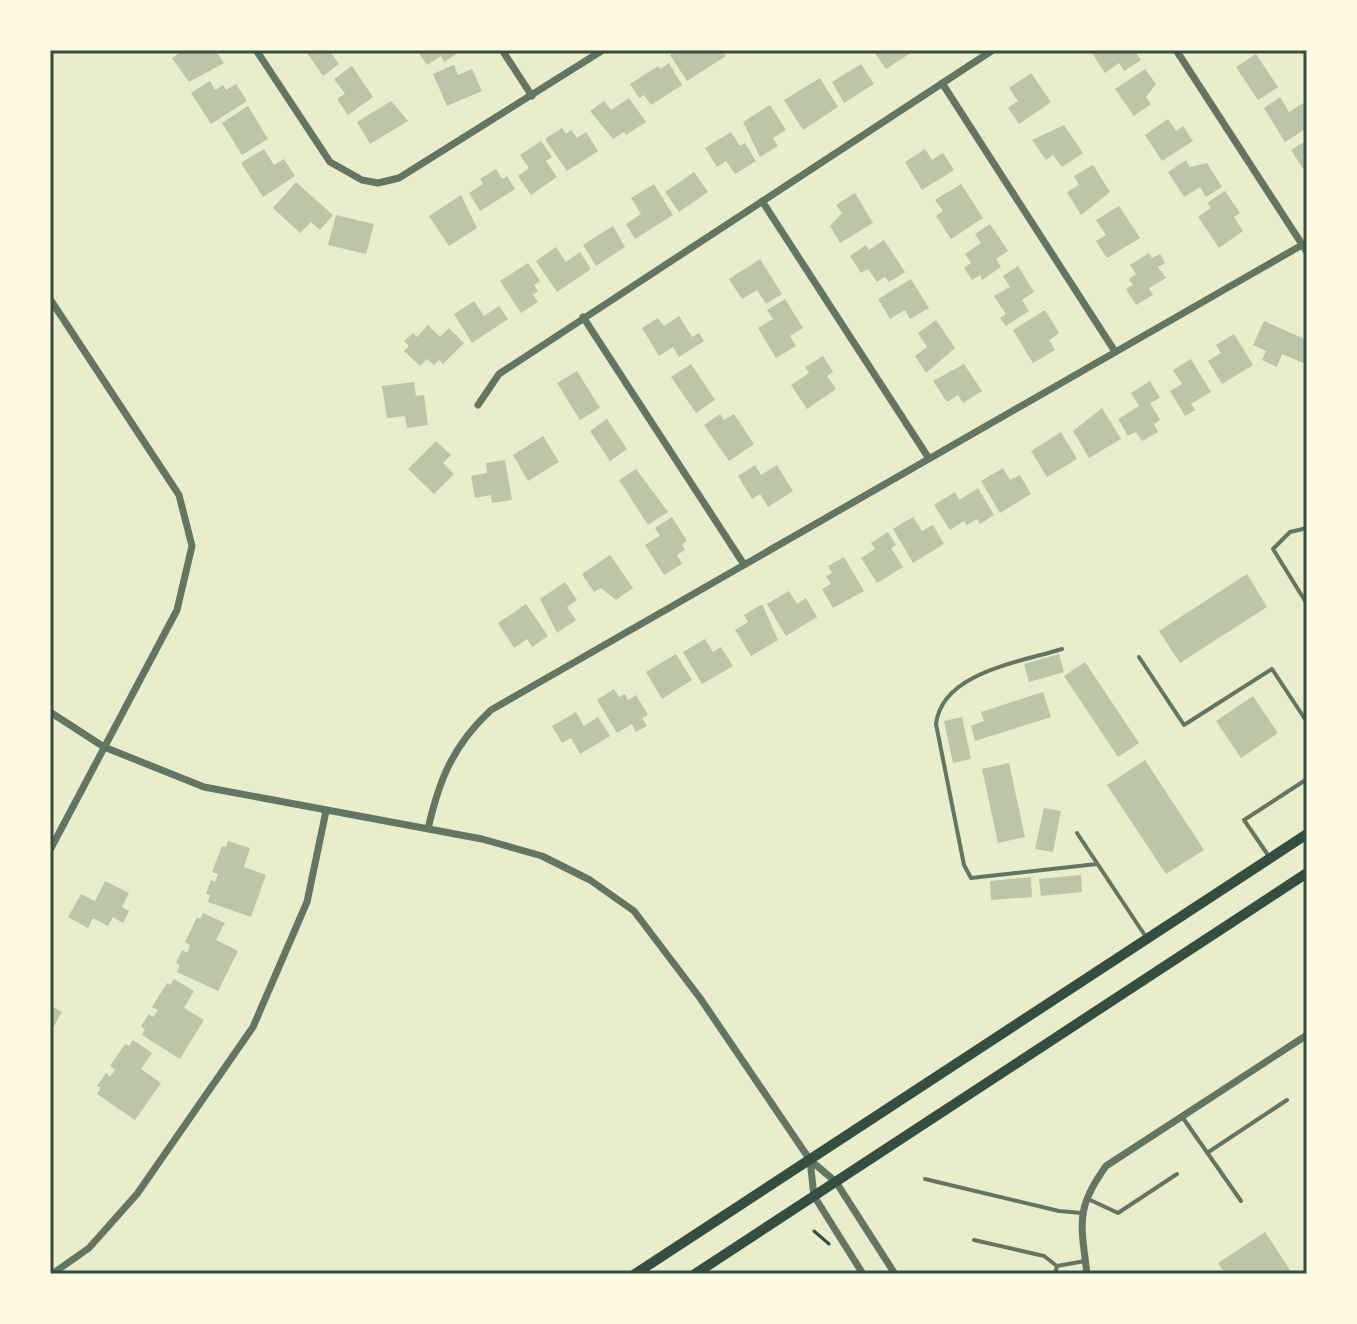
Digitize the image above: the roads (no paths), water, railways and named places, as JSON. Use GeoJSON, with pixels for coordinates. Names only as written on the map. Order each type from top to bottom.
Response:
{"type":"FeatureCollection","features":[{"type":"Feature","properties":{"kind":"main road"},"geometry":{"type":"LineString","coordinates":[[635,1274],[1307,834]]}},
{"type":"Feature","properties":{"kind":"main road"},"geometry":{"type":"LineString","coordinates":[[695,1274],[1307,873]]}},
{"type":"Feature","properties":{"kind":"street"},"geometry":{"type":"LineString","coordinates":[[256,50],[330,162],[347,174],[378,183],[414,172],[603,50]]}},
{"type":"Feature","properties":{"kind":"street"},"geometry":{"type":"LineString","coordinates":[[502,50],[532,96]]}},
{"type":"Feature","properties":{"kind":"street"},"geometry":{"type":"LineString","coordinates":[[478,405],[499,374],[993,50]]}},
{"type":"Feature","properties":{"kind":"street"},"geometry":{"type":"LineString","coordinates":[[428,829],[439,782],[448,761],[470,729],[491,710],[1114,350],[1304,249],[1176,50]]}},
{"type":"Feature","properties":{"kind":"street"},"geometry":{"type":"LineString","coordinates":[[942,83],[1114,350]]}},
{"type":"Feature","properties":{"kind":"street"},"geometry":{"type":"LineString","coordinates":[[762,201],[928,457]]}},
{"type":"Feature","properties":{"kind":"street"},"geometry":{"type":"LineString","coordinates":[[50,299],[174,486],[191,531],[189,567],[177,610],[102,746],[50,850]]}},
{"type":"Feature","properties":{"kind":"street"},"geometry":{"type":"LineString","coordinates":[[583,317],[743,563]]}},
{"type":"Feature","properties":{"kind":"street"},"geometry":{"type":"LineString","coordinates":[[50,712],[102,746],[159,772],[204,787],[428,829],[542,856],[590,880],[634,911],[700,998],[810,1160],[836,1182],[895,1274]]}},
{"type":"Feature","properties":{"kind":"street"},"geometry":{"type":"LineString","coordinates":[[52,1274],[106,1232],[205,1100],[253,1027],[307,902],[326,811]]}},
{"type":"Feature","properties":{"kind":"street"},"geometry":{"type":"LineString","coordinates":[[1087,1274],[1082,1213],[1086,1198],[1106,1166],[1307,1035]]}},
{"type":"Feature","properties":{"kind":"street"},"geometry":{"type":"LineString","coordinates":[[810,1160],[814,1196],[863,1274]]}},
{"type":"Feature","properties":{"kind":"lane"},"geometry":{"type":"LineString","coordinates":[[1307,528],[1290,532],[1273,549],[1307,604]]}},
{"type":"Feature","properties":{"kind":"lane"},"geometry":{"type":"LineString","coordinates":[[1062,649],[961,685],[943,702],[936,724],[964,865],[971,878],[1097,864]]}},
{"type":"Feature","properties":{"kind":"lane"},"geometry":{"type":"LineString","coordinates":[[1139,657],[1184,725],[1272,669],[1307,722]]}},
{"type":"Feature","properties":{"kind":"lane"},"geometry":{"type":"LineString","coordinates":[[1270,858],[1244,820],[1307,779]]}},
{"type":"Feature","properties":{"kind":"lane"},"geometry":{"type":"LineString","coordinates":[[1077,833],[1147,939]]}},
{"type":"Feature","properties":{"kind":"lane"},"geometry":{"type":"LineString","coordinates":[[1207,1153],[1287,1100]]}},
{"type":"Feature","properties":{"kind":"lane"},"geometry":{"type":"LineString","coordinates":[[1182,1116],[1241,1201]]}},
{"type":"Feature","properties":{"kind":"lane"},"geometry":{"type":"LineString","coordinates":[[1086,1198],[1118,1213],[1177,1174]]}},
{"type":"Feature","properties":{"kind":"lane"},"geometry":{"type":"LineString","coordinates":[[925,1179],[1059,1211],[1082,1213]]}},
{"type":"Feature","properties":{"kind":"lane"},"geometry":{"type":"LineString","coordinates":[[974,1240],[1044,1256],[1057,1266],[1085,1261]]}},
{"type":"Feature","properties":{"kind":"lane"},"geometry":{"type":"LineString","coordinates":[[1055,1274],[1057,1266]]}}]}
